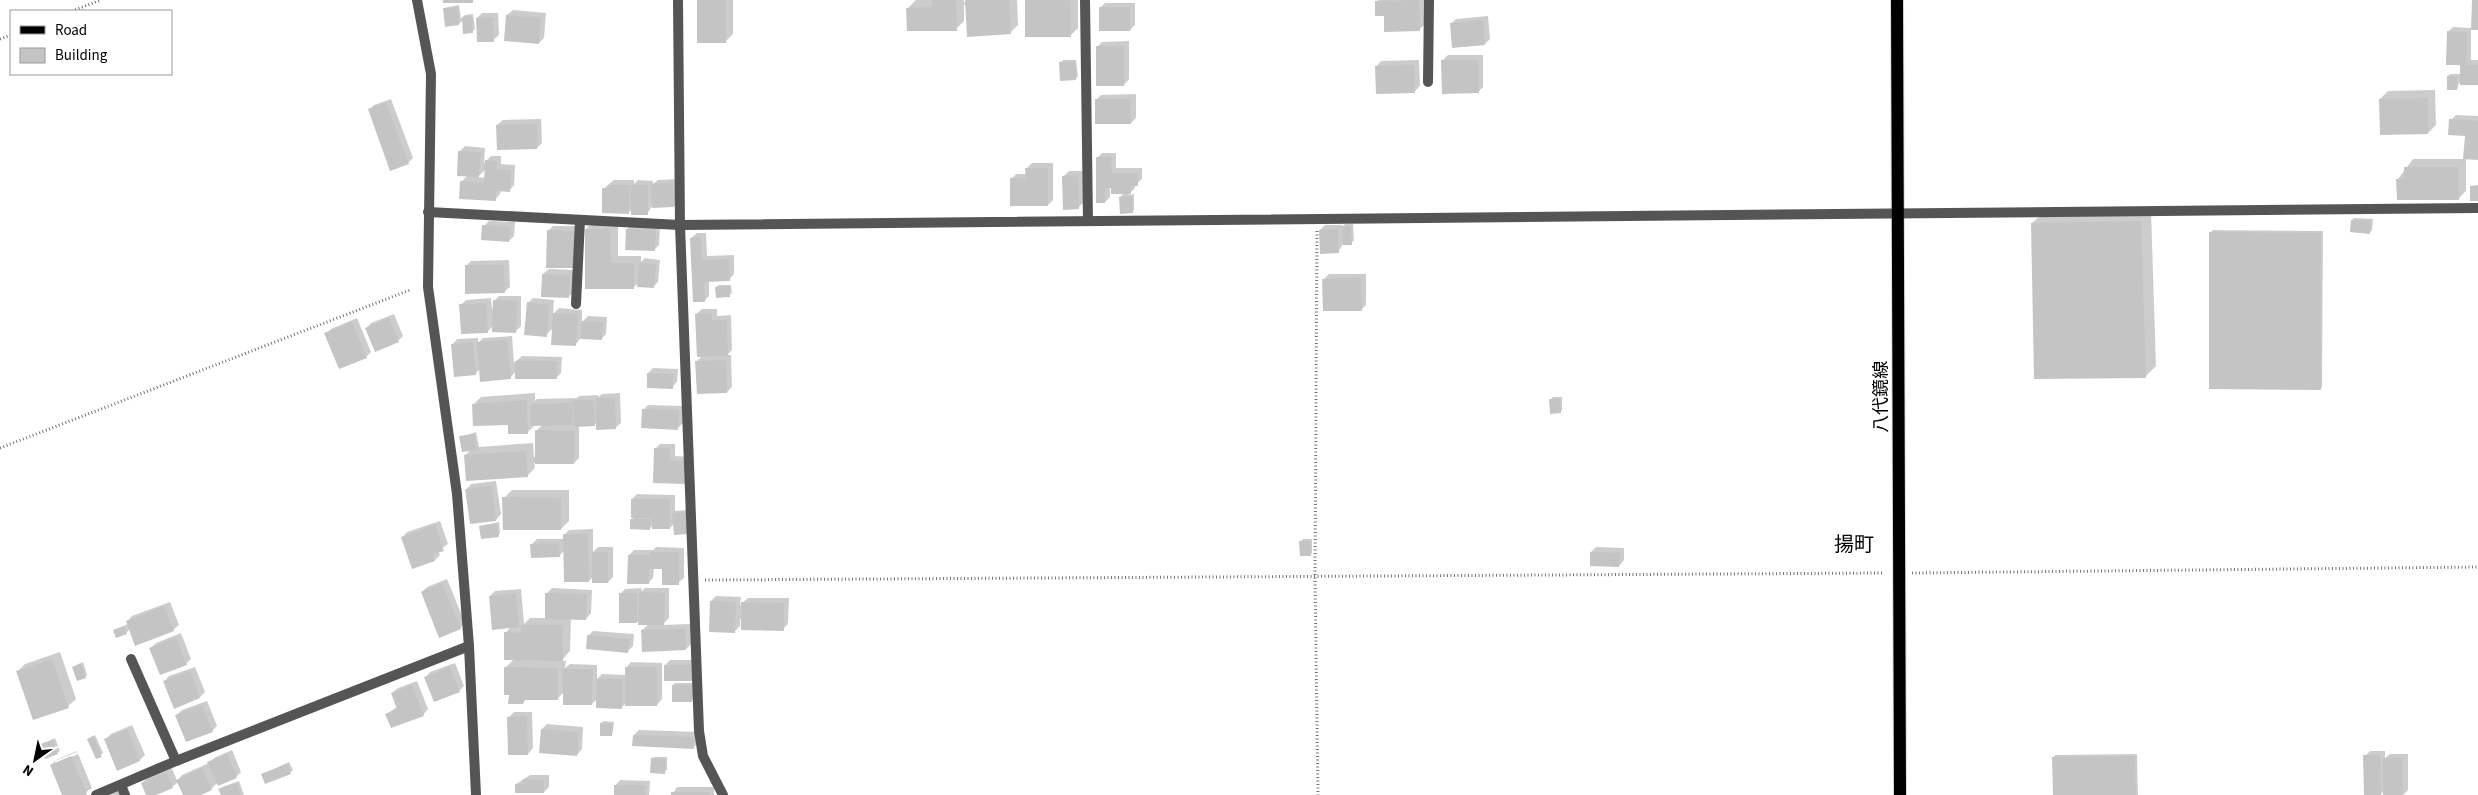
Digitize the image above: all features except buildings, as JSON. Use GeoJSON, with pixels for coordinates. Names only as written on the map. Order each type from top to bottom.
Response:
{"type":"FeatureCollection","features":[{"type":"Feature","properties":{"kind":"main road","name":"八代鏡線"},"geometry":{"type":"LineString","coordinates":[[1897,0],[1900,212],[1897,573],[1900,795]]}},
{"type":"Feature","properties":{"kind":"street"},"geometry":{"type":"LineString","coordinates":[[417,0],[431,74],[428,287],[457,494],[469,646],[476,795]]}},
{"type":"Feature","properties":{"kind":"street"},"geometry":{"type":"LineString","coordinates":[[678,0],[680,225],[698,731],[703,756],[723,795]]}},
{"type":"Feature","properties":{"kind":"street"},"geometry":{"type":"LineString","coordinates":[[1084,0],[1088,221]]}},
{"type":"Feature","properties":{"kind":"street"},"geometry":{"type":"LineString","coordinates":[[1428,82],[1429,0]]}},
{"type":"Feature","properties":{"kind":"street"},"geometry":{"type":"LineString","coordinates":[[428,212],[680,225],[1317,221],[1900,212],[2478,208]]}},
{"type":"Feature","properties":{"kind":"street"},"geometry":{"type":"LineString","coordinates":[[576,304],[580,220]]}},
{"type":"Feature","properties":{"kind":"street"},"geometry":{"type":"LineString","coordinates":[[96,795],[123,790],[176,761],[469,646]]}},
{"type":"Feature","properties":{"kind":"street"},"geometry":{"type":"LineString","coordinates":[[131,659],[176,761]]}},
{"type":"Feature","properties":{"kind":"path"},"geometry":{"type":"LineString","coordinates":[[75,10],[101,0]]}},
{"type":"Feature","properties":{"kind":"path"},"geometry":{"type":"LineString","coordinates":[[1317,221],[1315,578],[1318,795]]}},
{"type":"Feature","properties":{"kind":"path"},"geometry":{"type":"LineString","coordinates":[[0,448],[410,290]]}},
{"type":"Feature","properties":{"kind":"path"},"geometry":{"type":"LineString","coordinates":[[694,580],[1315,578],[2478,567]]}},
{"type":"Feature","properties":{"kind":"district","name":"揚町"},"geometry":{"type":"Point","coordinates":[1854,544]}}]}
